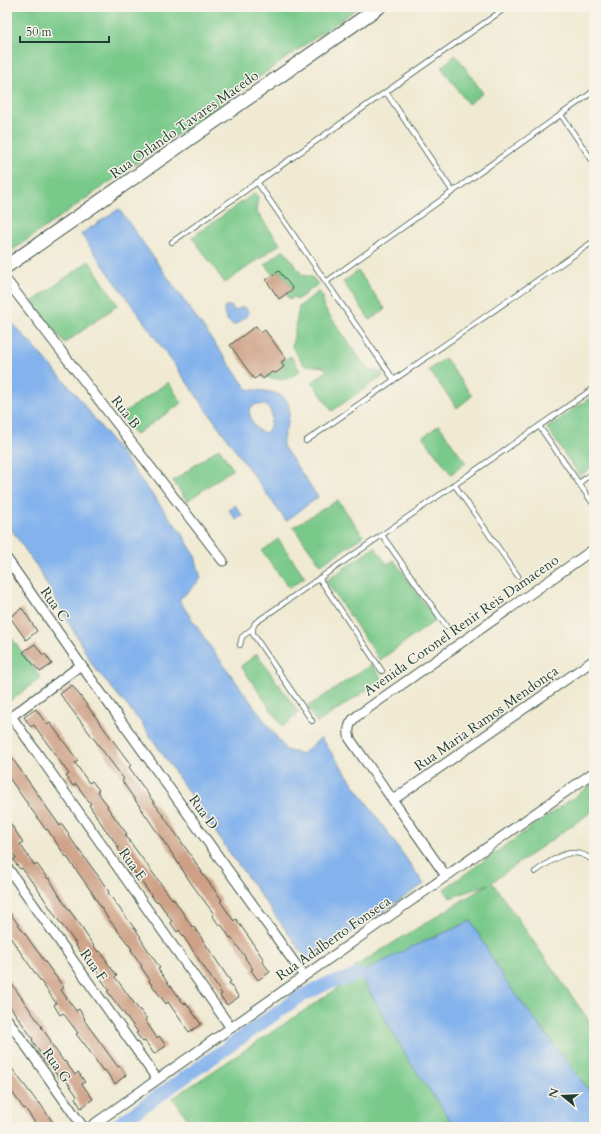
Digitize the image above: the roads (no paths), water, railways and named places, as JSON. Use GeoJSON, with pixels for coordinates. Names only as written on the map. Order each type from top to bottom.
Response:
{"type":"FeatureCollection","features":[{"type":"Feature","properties":{"kind":"street","name":"Rua Orlando Tavares Macedo"},"geometry":{"type":"LineString","coordinates":[[7,266],[379,7]]}},
{"type":"Feature","properties":{"kind":"street","name":"Rua B"},"geometry":{"type":"LineString","coordinates":[[7,280],[223,561]]}},
{"type":"Feature","properties":{"kind":"street","name":"Avenida Coronel Renir Reis Damaceno"},"geometry":{"type":"LineString","coordinates":[[393,800],[350,739],[349,728],[353,719],[594,549]]}},
{"type":"Feature","properties":{"kind":"street","name":"Rua C"},"geometry":{"type":"LineString","coordinates":[[8,562],[80,665]]}},
{"type":"Feature","properties":{"kind":"street","name":"Rua Maria Ramos Mendonça"},"geometry":{"type":"LineString","coordinates":[[393,800],[594,660]]}},
{"type":"Feature","properties":{"kind":"street"},"geometry":{"type":"LineString","coordinates":[[9,718],[80,665]]}},
{"type":"Feature","properties":{"kind":"street","name":"Rua D"},"geometry":{"type":"LineString","coordinates":[[80,665],[304,976]]}},
{"type":"Feature","properties":{"kind":"street","name":"Rua E"},"geometry":{"type":"LineString","coordinates":[[9,718],[231,1028]]}},
{"type":"Feature","properties":{"kind":"street","name":"Rua Adalberto Fonseca"},"geometry":{"type":"LineString","coordinates":[[90,1127],[594,772]]}},
{"type":"Feature","properties":{"kind":"street"},"geometry":{"type":"LineString","coordinates":[[393,800],[446,876]]}},
{"type":"Feature","properties":{"kind":"street","name":"Rua F"},"geometry":{"type":"LineString","coordinates":[[7,867],[158,1079]]}},
{"type":"Feature","properties":{"kind":"street","name":"Rua G"},"geometry":{"type":"LineString","coordinates":[[7,1019],[83,1127]]}},
{"type":"Feature","properties":{"kind":"lane"},"geometry":{"type":"LineString","coordinates":[[172,242],[507,7]]}},
{"type":"Feature","properties":{"kind":"lane"},"geometry":{"type":"LineString","coordinates":[[326,282],[594,91]]}},
{"type":"Feature","properties":{"kind":"lane"},"geometry":{"type":"LineString","coordinates":[[386,92],[453,192]]}},
{"type":"Feature","properties":{"kind":"lane"},"geometry":{"type":"LineString","coordinates":[[561,115],[594,163]]}},
{"type":"Feature","properties":{"kind":"lane"},"geometry":{"type":"LineString","coordinates":[[257,182],[394,380]]}},
{"type":"Feature","properties":{"kind":"lane"},"geometry":{"type":"LineString","coordinates":[[306,441],[594,242]]}},
{"type":"Feature","properties":{"kind":"lane"},"geometry":{"type":"LineString","coordinates":[[312,720],[253,634],[255,623],[594,388]]}},
{"type":"Feature","properties":{"kind":"lane"},"geometry":{"type":"LineString","coordinates":[[539,426],[594,505]]}},
{"type":"Feature","properties":{"kind":"lane"},"geometry":{"type":"LineString","coordinates":[[579,483],[594,472]]}},
{"type":"Feature","properties":{"kind":"lane"},"geometry":{"type":"LineString","coordinates":[[454,484],[518,576]]}},
{"type":"Feature","properties":{"kind":"lane"},"geometry":{"type":"LineString","coordinates":[[382,535],[446,626]]}},
{"type":"Feature","properties":{"kind":"lane"},"geometry":{"type":"LineString","coordinates":[[319,578],[382,671]]}},
{"type":"Feature","properties":{"kind":"lane"},"geometry":{"type":"LineString","coordinates":[[240,645],[242,637],[253,628]]}},
{"type":"Feature","properties":{"kind":"lane"},"geometry":{"type":"LineString","coordinates":[[535,872],[559,855],[568,853],[584,855],[594,861]]}},
{"type":"Feature","properties":{"kind":"water"},"geometry":{"type":"Polygon","coordinates":[[[119,209],[247,389],[272,392],[284,398],[288,404],[289,412],[283,446],[318,497],[286,521],[81,234],[119,209]],[[256,404],[249,409],[253,424],[264,433],[269,429],[272,418],[270,411],[265,405],[256,404]]]}},
{"type":"Feature","properties":{"kind":"water"},"geometry":{"type":"Polygon","coordinates":[[[225,306],[231,306],[235,311],[242,307],[246,308],[249,314],[233,325],[225,317],[225,306]]]}},
{"type":"Feature","properties":{"kind":"water"},"geometry":{"type":"Polygon","coordinates":[[[7,317],[75,393],[183,535],[195,556],[201,579],[179,600],[207,642],[286,750],[302,754],[321,738],[424,884],[308,961],[227,849],[140,721],[94,667],[37,567],[7,523],[7,317]]]}},
{"type":"Feature","properties":{"kind":"water"},"geometry":{"type":"Polygon","coordinates":[[[235,505],[242,515],[236,520],[229,510],[235,505]]]}},
{"type":"Feature","properties":{"kind":"water"},"geometry":{"type":"Polygon","coordinates":[[[471,921],[504,979],[594,1097],[594,1127],[455,1127],[410,1062],[359,974],[407,949],[471,921]]]}},
{"type":"Feature","properties":{"kind":"waterway"},"geometry":{"type":"LineString","coordinates":[[114,1127],[298,998],[328,983],[359,974]]}}]}
